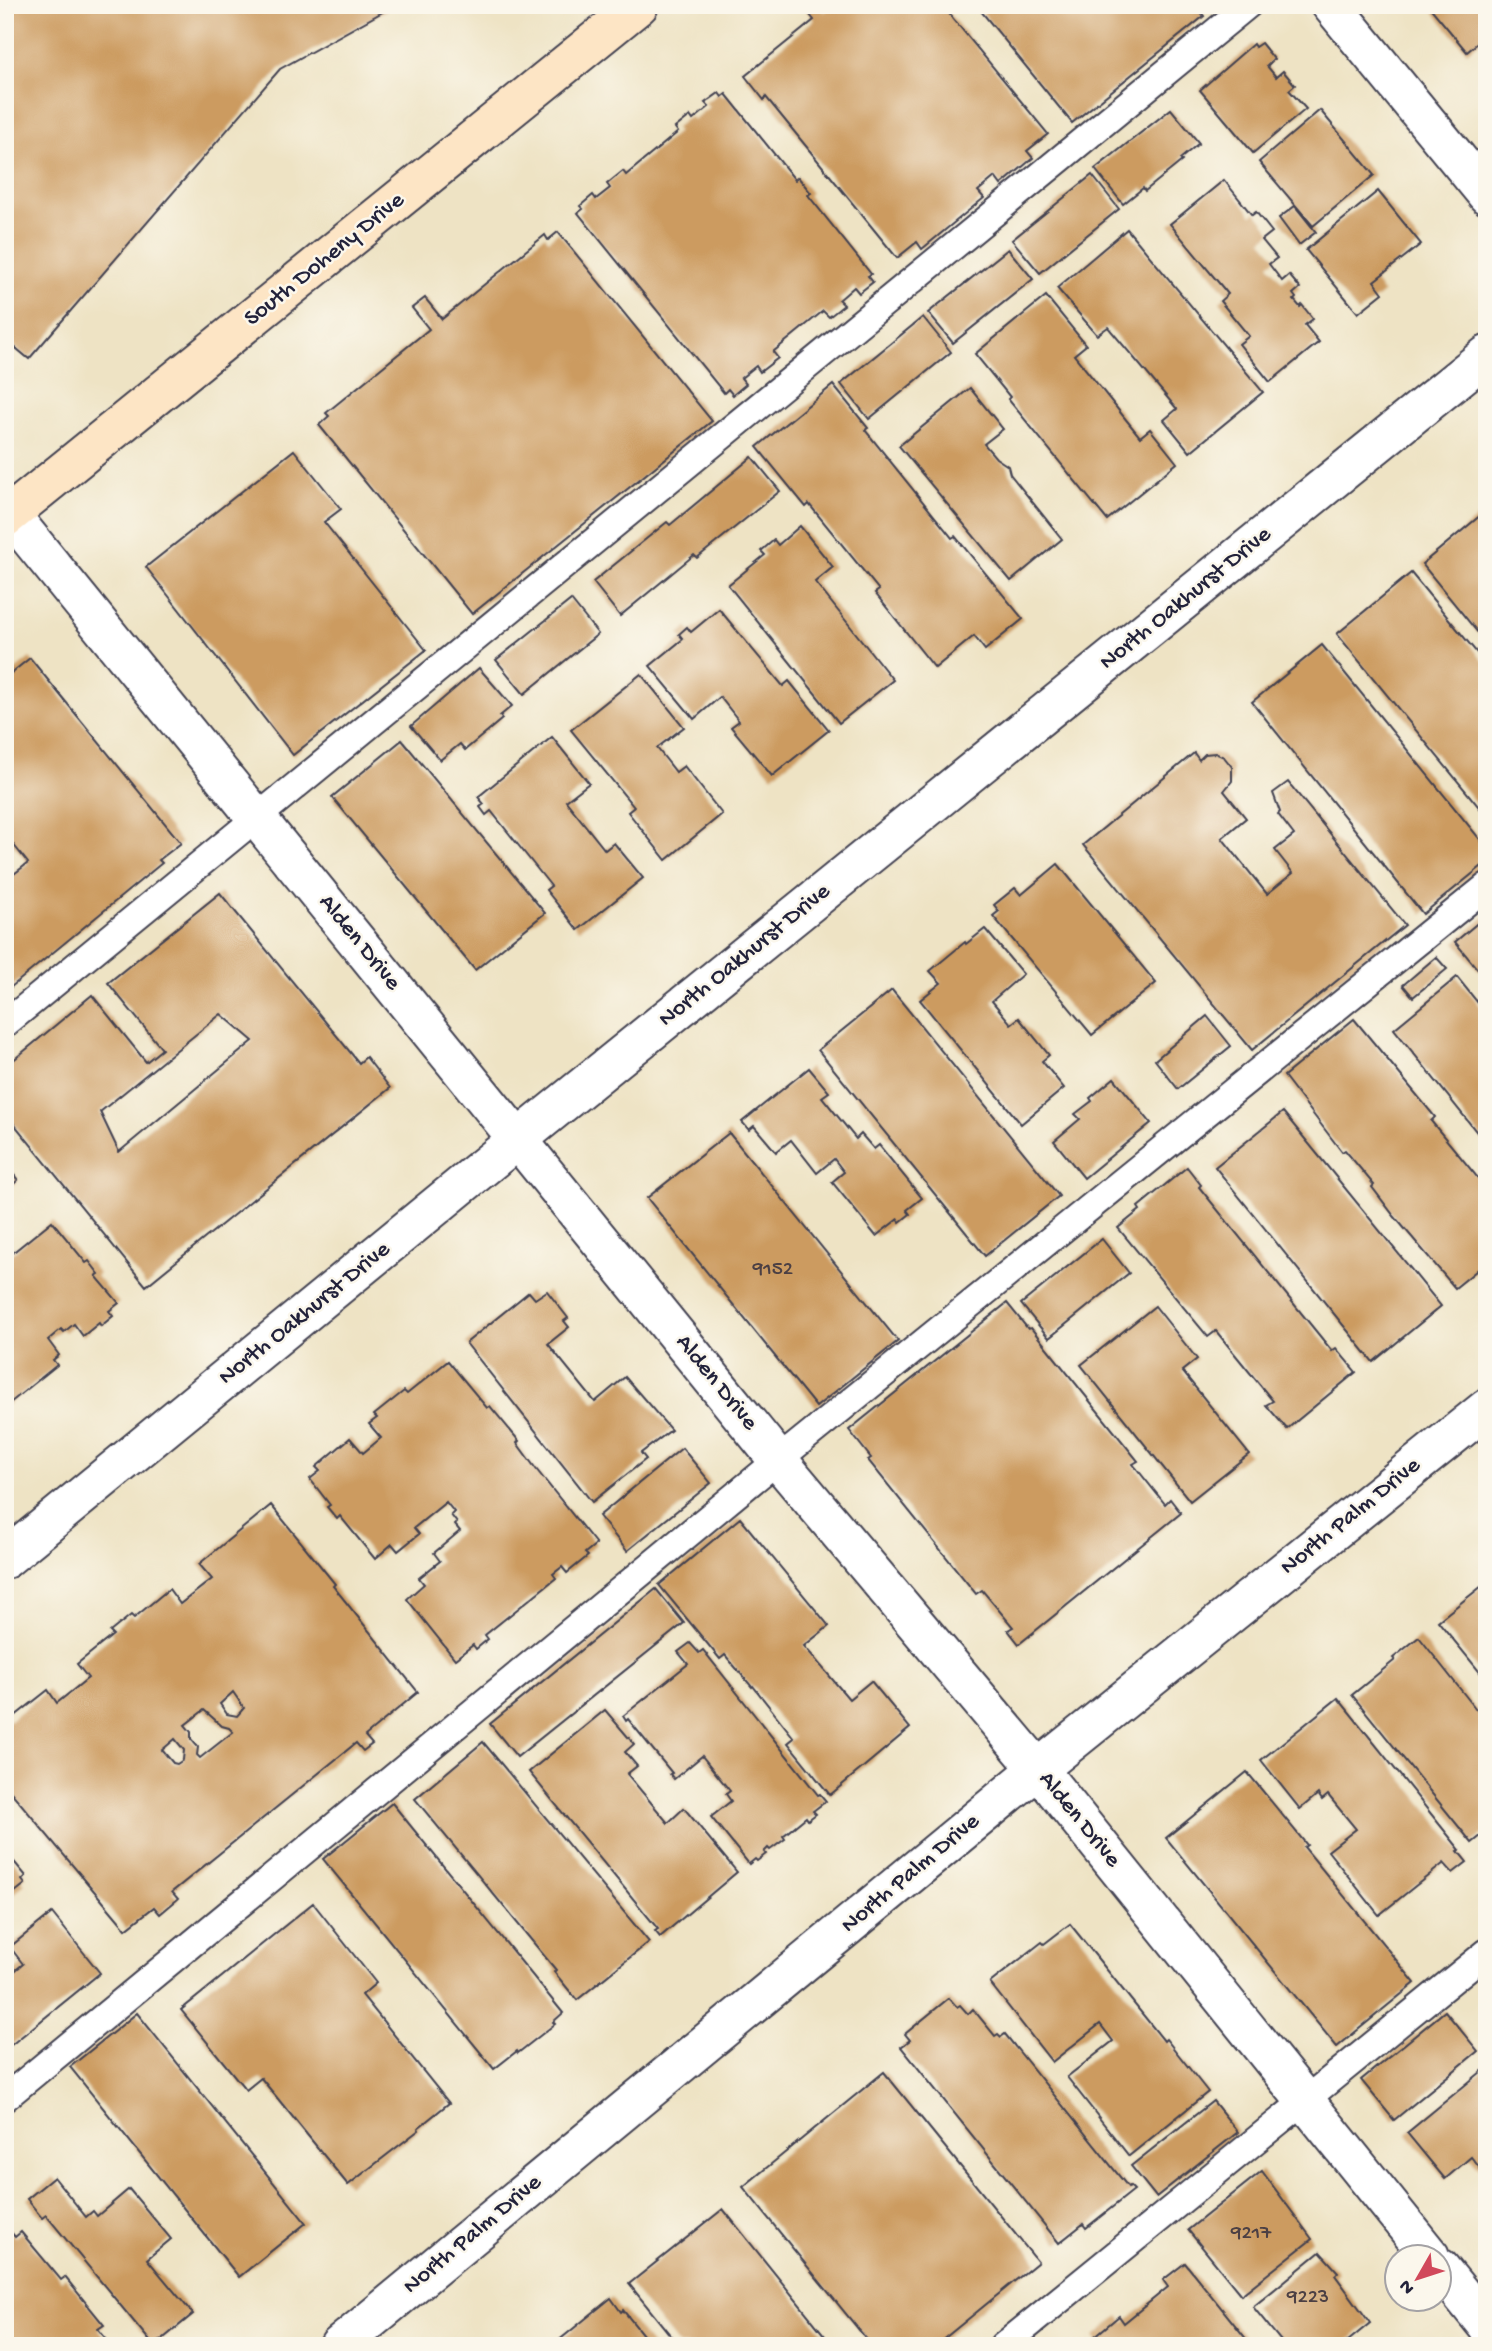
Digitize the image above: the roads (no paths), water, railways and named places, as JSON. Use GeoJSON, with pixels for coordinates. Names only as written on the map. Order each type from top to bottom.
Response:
{"type":"FeatureCollection","features":[{"type":"Feature","properties":{"kind":"street","name":"South Doheny Drive"},"geometry":{"type":"LineString","coordinates":[[7,514],[639,5]]}},
{"type":"Feature","properties":{"kind":"street"},"geometry":{"type":"LineString","coordinates":[[1331,5],[1487,195]]}},
{"type":"Feature","properties":{"kind":"street","name":"North Oakhurst Drive"},"geometry":{"type":"LineString","coordinates":[[5,1559],[518,1139],[1487,355]]}},
{"type":"Feature","properties":{"kind":"street","name":"Alden Drive"},"geometry":{"type":"LineString","coordinates":[[7,514],[257,817],[778,1460],[1038,1769],[1419,2242]]}},
{"type":"Feature","properties":{"kind":"street","name":"North Palm Drive"},"geometry":{"type":"LineString","coordinates":[[339,2346],[1038,1769],[1487,1408]]}},
{"type":"Feature","properties":{"kind":"street"},"geometry":{"type":"LineString","coordinates":[[1454,2285],[1487,2326]]}},
{"type":"Feature","properties":{"kind":"lane"},"geometry":{"type":"LineString","coordinates":[[5,1024],[1248,5]]}},
{"type":"Feature","properties":{"kind":"lane"},"geometry":{"type":"LineString","coordinates":[[5,2098],[778,1460],[1487,886]]}},
{"type":"Feature","properties":{"kind":"lane"},"geometry":{"type":"LineString","coordinates":[[1003,2346],[1487,1952]]}}]}
